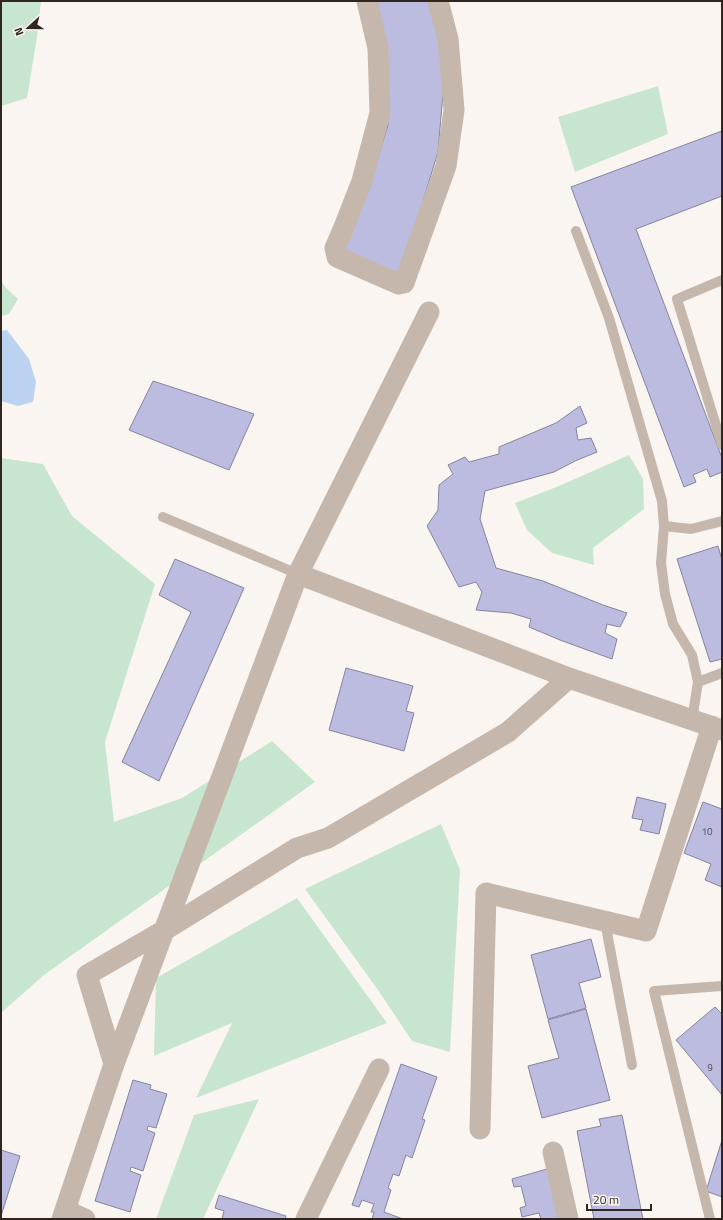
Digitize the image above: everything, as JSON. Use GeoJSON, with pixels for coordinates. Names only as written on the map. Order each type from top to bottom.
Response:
{"type":"FeatureCollection","features":[{"type":"Feature","properties":{"kind":"street"},"geometry":{"type":"LineString","coordinates":[[368,1],[378,48],[380,112],[362,181],[342,232],[334,248],[337,257],[399,284],[404,283],[446,166],[454,110],[448,39],[438,1]]}},
{"type":"Feature","properties":{"kind":"street"},"geometry":{"type":"LineString","coordinates":[[85,1219],[63,1214],[114,1064],[298,574],[429,312]]}},
{"type":"Feature","properties":{"kind":"street"},"geometry":{"type":"LineString","coordinates":[[298,574],[568,678],[709,725],[646,931],[486,893],[480,1129]]}},
{"type":"Feature","properties":{"kind":"street"},"geometry":{"type":"LineString","coordinates":[[114,1064],[87,975],[163,931],[297,848],[328,838],[508,732],[568,678]]}},
{"type":"Feature","properties":{"kind":"street"},"geometry":{"type":"LineString","coordinates":[[306,1219],[379,1070]]}},
{"type":"Feature","properties":{"kind":"street"},"geometry":{"type":"LineString","coordinates":[[553,1152],[568,1219]]}},
{"type":"Feature","properties":{"kind":"lane"},"geometry":{"type":"LineString","coordinates":[[576,231],[609,318],[662,501],[664,526],[661,564],[665,594],[673,624],[692,655],[709,725]]}},
{"type":"Feature","properties":{"kind":"lane"},"geometry":{"type":"LineString","coordinates":[[722,280],[677,299],[722,445]]}},
{"type":"Feature","properties":{"kind":"lane"},"geometry":{"type":"LineString","coordinates":[[163,517],[298,574]]}},
{"type":"Feature","properties":{"kind":"lane"},"geometry":{"type":"LineString","coordinates":[[664,526],[691,529],[722,522]]}},
{"type":"Feature","properties":{"kind":"lane"},"geometry":{"type":"LineString","coordinates":[[698,682],[722,673]]}},
{"type":"Feature","properties":{"kind":"lane"},"geometry":{"type":"LineString","coordinates":[[605,922],[632,1065]]}},
{"type":"Feature","properties":{"kind":"lane"},"geometry":{"type":"LineString","coordinates":[[710,1219],[654,990],[722,986]]}},
{"type":"Feature","properties":{"kind":"green space"},"geometry":{"type":"Polygon","coordinates":[[[1,1],[41,1],[27,98],[1,106],[1,1]]]}},
{"type":"Feature","properties":{"kind":"green space"},"geometry":{"type":"Polygon","coordinates":[[[658,86],[668,134],[575,172],[558,117],[658,86]]]}},
{"type":"Feature","properties":{"kind":"green space"},"geometry":{"type":"Polygon","coordinates":[[[1,280],[5,287],[18,299],[9,314],[1,316],[1,280]]]}},
{"type":"Feature","properties":{"kind":"green space"},"geometry":{"type":"Polygon","coordinates":[[[629,455],[643,479],[644,509],[593,548],[594,565],[552,553],[527,530],[515,503],[559,486],[629,455]]]}},
{"type":"Feature","properties":{"kind":"green space"},"geometry":{"type":"Polygon","coordinates":[[[1,458],[43,464],[72,516],[155,584],[105,742],[114,822],[182,798],[272,741],[315,782],[44,975],[1,1013],[1,458]]]}},
{"type":"Feature","properties":{"kind":"green space"},"geometry":{"type":"Polygon","coordinates":[[[441,824],[460,870],[450,1052],[412,1041],[378,990],[305,889],[441,824]]]}},
{"type":"Feature","properties":{"kind":"green space"},"geometry":{"type":"Polygon","coordinates":[[[297,898],[387,1023],[196,1098],[232,1023],[154,1056],[156,978],[297,898]]]}},
{"type":"Feature","properties":{"kind":"green space"},"geometry":{"type":"Polygon","coordinates":[[[259,1099],[203,1219],[156,1219],[194,1115],[259,1099]]]}},
{"type":"Feature","properties":{"kind":"water"},"geometry":{"type":"Polygon","coordinates":[[[7,330],[29,359],[36,382],[33,402],[18,406],[1,401],[1,331],[7,330]]]}},
{"type":"Feature","properties":{"kind":"building"},"geometry":{"type":"Polygon","coordinates":[[[375,1],[430,1],[445,69],[438,152],[399,280],[338,253],[369,187],[388,125],[384,37],[375,1]]]}},
{"type":"Feature","properties":{"kind":"building"},"geometry":{"type":"Polygon","coordinates":[[[722,131],[722,196],[636,229],[722,458],[722,472],[710,477],[707,469],[693,475],[696,482],[684,487],[571,187],[722,131]]]}},
{"type":"Feature","properties":{"kind":"building"},"geometry":{"type":"Polygon","coordinates":[[[153,381],[254,414],[229,470],[129,430],[153,381]]]}},
{"type":"Feature","properties":{"kind":"building"},"geometry":{"type":"Polygon","coordinates":[[[580,406],[587,423],[576,428],[578,440],[591,438],[597,452],[554,472],[485,491],[480,519],[496,568],[543,581],[627,613],[620,627],[607,624],[605,633],[617,639],[612,659],[529,627],[531,619],[511,613],[476,610],[482,592],[476,582],[459,587],[427,526],[438,510],[439,485],[453,474],[448,465],[465,457],[469,462],[499,454],[499,447],[556,423],[580,406]]]}},
{"type":"Feature","properties":{"kind":"building"},"geometry":{"type":"Polygon","coordinates":[[[718,546],[722,560],[722,659],[710,662],[677,559],[718,546]]]}},
{"type":"Feature","properties":{"kind":"building"},"geometry":{"type":"Polygon","coordinates":[[[175,559],[244,588],[159,781],[122,762],[191,612],[159,595],[175,559]]]}},
{"type":"Feature","properties":{"kind":"building"},"geometry":{"type":"Polygon","coordinates":[[[346,668],[413,686],[406,711],[414,713],[404,751],[329,730],[346,668]]]}},
{"type":"Feature","properties":{"kind":"building"},"geometry":{"type":"Polygon","coordinates":[[[637,797],[666,804],[659,834],[640,830],[643,820],[632,818],[637,797]]]}},
{"type":"Feature","properties":{"kind":"building"},"geometry":{"type":"Polygon","coordinates":[[[703,802],[722,809],[722,887],[705,880],[711,864],[684,853],[703,802]]]}},
{"type":"Feature","properties":{"kind":"building"},"geometry":{"type":"Polygon","coordinates":[[[591,939],[601,977],[579,983],[586,1008],[548,1019],[531,955],[591,939]]]}},
{"type":"Feature","properties":{"kind":"building"},"geometry":{"type":"Polygon","coordinates":[[[715,1007],[722,1014],[722,1095],[676,1040],[715,1007]]]}},
{"type":"Feature","properties":{"kind":"building"},"geometry":{"type":"Polygon","coordinates":[[[586,1009],[610,1100],[542,1118],[528,1066],[559,1058],[548,1020],[586,1009]]]}},
{"type":"Feature","properties":{"kind":"building"},"geometry":{"type":"Polygon","coordinates":[[[401,1064],[437,1077],[422,1119],[425,1120],[412,1158],[406,1155],[399,1176],[393,1174],[388,1188],[391,1190],[384,1212],[403,1219],[372,1219],[374,1212],[371,1212],[374,1204],[362,1200],[359,1207],[352,1205],[401,1064]]]}},
{"type":"Feature","properties":{"kind":"building"},"geometry":{"type":"Polygon","coordinates":[[[133,1080],[151,1085],[150,1089],[167,1094],[156,1128],[148,1126],[147,1130],[155,1133],[143,1171],[131,1167],[130,1171],[141,1175],[130,1212],[95,1201],[133,1080]]]}},
{"type":"Feature","properties":{"kind":"building"},"geometry":{"type":"Polygon","coordinates":[[[622,1115],[643,1219],[594,1219],[577,1131],[601,1126],[599,1119],[622,1115]]]}},
{"type":"Feature","properties":{"kind":"building"},"geometry":{"type":"Polygon","coordinates":[[[722,1140],[722,1197],[706,1191],[722,1140]]]}},
{"type":"Feature","properties":{"kind":"building"},"geometry":{"type":"Polygon","coordinates":[[[1,1150],[20,1156],[1,1216],[1,1150]]]}},
{"type":"Feature","properties":{"kind":"building"},"geometry":{"type":"Polygon","coordinates":[[[547,1169],[560,1219],[541,1219],[539,1213],[522,1217],[520,1208],[526,1206],[521,1186],[514,1187],[512,1179],[547,1169]]]}},
{"type":"Feature","properties":{"kind":"building"},"geometry":{"type":"Polygon","coordinates":[[[219,1195],[286,1216],[285,1219],[222,1219],[224,1211],[215,1208],[219,1195]]]}}]}
